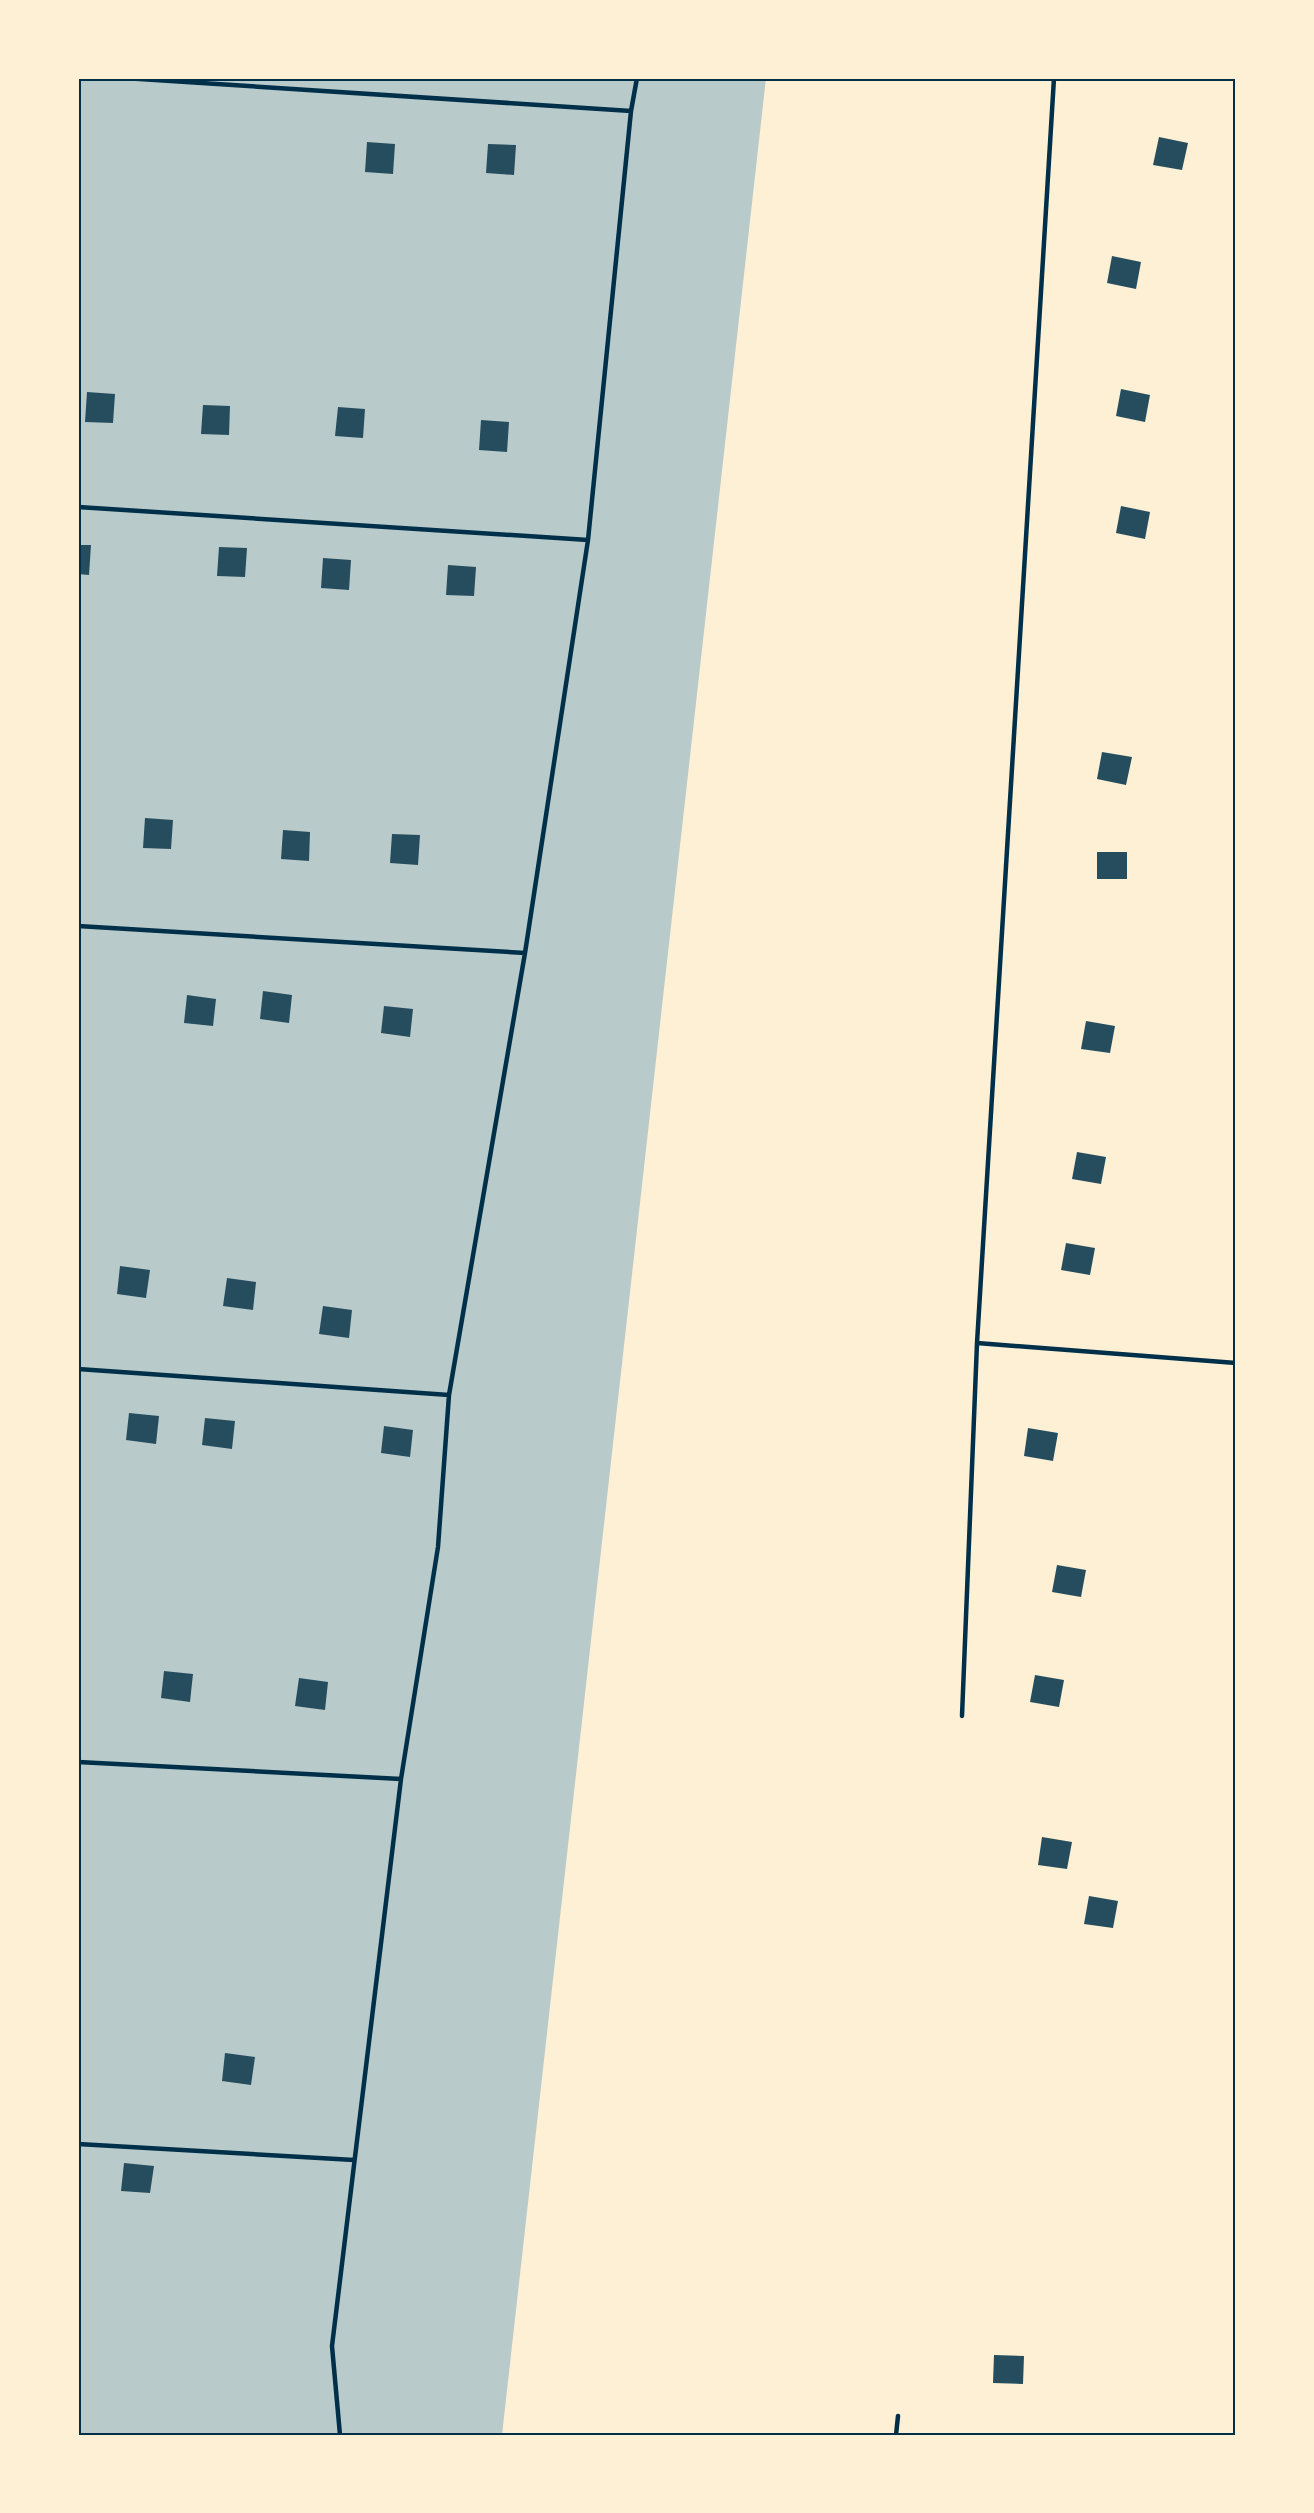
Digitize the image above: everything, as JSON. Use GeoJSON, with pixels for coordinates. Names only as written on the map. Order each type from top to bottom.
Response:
{"type":"FeatureCollection","features":[{"type":"Feature","properties":{"kind":"lane"},"geometry":{"type":"LineString","coordinates":[[124,78],[630,111]]}},
{"type":"Feature","properties":{"kind":"lane"},"geometry":{"type":"LineString","coordinates":[[340,2435],[332,2346],[401,1779],[438,1547],[449,1395],[525,952],[588,540],[630,111],[637,78]]}},
{"type":"Feature","properties":{"kind":"lane"},"geometry":{"type":"LineString","coordinates":[[962,1716],[977,1343],[1054,78]]}},
{"type":"Feature","properties":{"kind":"lane"},"geometry":{"type":"LineString","coordinates":[[78,507],[588,540]]}},
{"type":"Feature","properties":{"kind":"lane"},"geometry":{"type":"LineString","coordinates":[[78,926],[525,952]]}},
{"type":"Feature","properties":{"kind":"lane"},"geometry":{"type":"LineString","coordinates":[[977,1343],[1236,1364]]}},
{"type":"Feature","properties":{"kind":"lane"},"geometry":{"type":"LineString","coordinates":[[78,1369],[449,1395]]}},
{"type":"Feature","properties":{"kind":"lane"},"geometry":{"type":"LineString","coordinates":[[78,1762],[401,1779]]}},
{"type":"Feature","properties":{"kind":"lane"},"geometry":{"type":"LineString","coordinates":[[78,2144],[354,2160]]}},
{"type":"Feature","properties":{"kind":"lane"},"geometry":{"type":"LineString","coordinates":[[896,2435],[898,2416]]}},
{"type":"Feature","properties":{"kind":"shaded area"},"geometry":{"type":"Polygon","coordinates":[[[78,78],[766,78],[502,2435],[78,2435],[78,78]]]}},
{"type":"Feature","properties":{"kind":"building"},"geometry":{"type":"Polygon","coordinates":[[[1159,137],[1188,143],[1182,170],[1153,165],[1159,137]]]}},
{"type":"Feature","properties":{"kind":"building"},"geometry":{"type":"Polygon","coordinates":[[[367,142],[395,144],[393,174],[365,172],[367,142]]]}},
{"type":"Feature","properties":{"kind":"building"},"geometry":{"type":"Polygon","coordinates":[[[488,144],[516,145],[514,175],[486,173],[488,144]]]}},
{"type":"Feature","properties":{"kind":"building"},"geometry":{"type":"Polygon","coordinates":[[[1112,256],[1141,262],[1136,289],[1107,283],[1112,256]]]}},
{"type":"Feature","properties":{"kind":"building"},"geometry":{"type":"Polygon","coordinates":[[[1121,389],[1150,395],[1145,422],[1116,416],[1121,389]]]}},
{"type":"Feature","properties":{"kind":"building"},"geometry":{"type":"Polygon","coordinates":[[[87,392],[115,394],[113,423],[85,422],[87,392]]]}},
{"type":"Feature","properties":{"kind":"building"},"geometry":{"type":"Polygon","coordinates":[[[203,405],[230,406],[229,435],[201,434],[203,405]]]}},
{"type":"Feature","properties":{"kind":"building"},"geometry":{"type":"Polygon","coordinates":[[[338,407],[365,409],[363,438],[335,436],[338,407]]]}},
{"type":"Feature","properties":{"kind":"building"},"geometry":{"type":"Polygon","coordinates":[[[481,420],[509,422],[507,452],[479,450],[481,420]]]}},
{"type":"Feature","properties":{"kind":"building"},"geometry":{"type":"Polygon","coordinates":[[[1121,506],[1150,512],[1145,539],[1116,533],[1121,506]]]}},
{"type":"Feature","properties":{"kind":"building"},"geometry":{"type":"Polygon","coordinates":[[[78,545],[91,545],[89,575],[78,574],[78,545]]]}},
{"type":"Feature","properties":{"kind":"building"},"geometry":{"type":"Polygon","coordinates":[[[219,547],[247,548],[245,577],[217,576],[219,547]]]}},
{"type":"Feature","properties":{"kind":"building"},"geometry":{"type":"Polygon","coordinates":[[[323,558],[351,560],[349,590],[321,588],[323,558]]]}},
{"type":"Feature","properties":{"kind":"building"},"geometry":{"type":"Polygon","coordinates":[[[448,565],[476,567],[474,596],[446,595],[448,565]]]}},
{"type":"Feature","properties":{"kind":"building"},"geometry":{"type":"Polygon","coordinates":[[[1102,752],[1132,757],[1126,785],[1097,779],[1102,752]]]}},
{"type":"Feature","properties":{"kind":"building"},"geometry":{"type":"Polygon","coordinates":[[[145,818],[173,820],[171,849],[143,848],[145,818]]]}},
{"type":"Feature","properties":{"kind":"building"},"geometry":{"type":"Polygon","coordinates":[[[283,830],[310,832],[309,861],[281,859],[283,830]]]}},
{"type":"Feature","properties":{"kind":"building"},"geometry":{"type":"Polygon","coordinates":[[[392,834],[420,835],[418,865],[390,863],[392,834]]]}},
{"type":"Feature","properties":{"kind":"building"},"geometry":{"type":"Polygon","coordinates":[[[1097,852],[1127,852],[1127,879],[1097,879],[1097,852]]]}},
{"type":"Feature","properties":{"kind":"building"},"geometry":{"type":"Polygon","coordinates":[[[263,991],[292,995],[289,1023],[260,1019],[263,991]]]}},
{"type":"Feature","properties":{"kind":"building"},"geometry":{"type":"Polygon","coordinates":[[[187,995],[216,999],[213,1026],[184,1023],[187,995]]]}},
{"type":"Feature","properties":{"kind":"building"},"geometry":{"type":"Polygon","coordinates":[[[384,1006],[413,1009],[410,1037],[381,1033],[384,1006]]]}},
{"type":"Feature","properties":{"kind":"building"},"geometry":{"type":"Polygon","coordinates":[[[1086,1021],[1115,1026],[1110,1053],[1081,1049],[1086,1021]]]}},
{"type":"Feature","properties":{"kind":"building"},"geometry":{"type":"Polygon","coordinates":[[[1077,1152],[1106,1157],[1101,1184],[1072,1179],[1077,1152]]]}},
{"type":"Feature","properties":{"kind":"building"},"geometry":{"type":"Polygon","coordinates":[[[1066,1243],[1095,1248],[1090,1275],[1061,1270],[1066,1243]]]}},
{"type":"Feature","properties":{"kind":"building"},"geometry":{"type":"Polygon","coordinates":[[[120,1266],[150,1270],[146,1298],[117,1294],[120,1266]]]}},
{"type":"Feature","properties":{"kind":"building"},"geometry":{"type":"Polygon","coordinates":[[[227,1278],[256,1282],[253,1310],[223,1306],[227,1278]]]}},
{"type":"Feature","properties":{"kind":"building"},"geometry":{"type":"Polygon","coordinates":[[[323,1306],[352,1310],[349,1338],[319,1334],[323,1306]]]}},
{"type":"Feature","properties":{"kind":"building"},"geometry":{"type":"Polygon","coordinates":[[[129,1413],[159,1416],[156,1444],[126,1440],[129,1413]]]}},
{"type":"Feature","properties":{"kind":"building"},"geometry":{"type":"Polygon","coordinates":[[[205,1418],[235,1421],[232,1449],[202,1445],[205,1418]]]}},
{"type":"Feature","properties":{"kind":"building"},"geometry":{"type":"Polygon","coordinates":[[[384,1426],[413,1430],[410,1457],[381,1453],[384,1426]]]}},
{"type":"Feature","properties":{"kind":"building"},"geometry":{"type":"Polygon","coordinates":[[[1028,1428],[1058,1433],[1053,1461],[1024,1456],[1028,1428]]]}},
{"type":"Feature","properties":{"kind":"building"},"geometry":{"type":"Polygon","coordinates":[[[1057,1565],[1086,1570],[1081,1597],[1052,1592],[1057,1565]]]}},
{"type":"Feature","properties":{"kind":"building"},"geometry":{"type":"Polygon","coordinates":[[[164,1671],[193,1674],[190,1702],[161,1698],[164,1671]]]}},
{"type":"Feature","properties":{"kind":"building"},"geometry":{"type":"Polygon","coordinates":[[[1035,1675],[1064,1680],[1059,1707],[1030,1702],[1035,1675]]]}},
{"type":"Feature","properties":{"kind":"building"},"geometry":{"type":"Polygon","coordinates":[[[299,1678],[328,1682],[325,1710],[295,1706],[299,1678]]]}},
{"type":"Feature","properties":{"kind":"building"},"geometry":{"type":"Polygon","coordinates":[[[1042,1837],[1072,1842],[1067,1869],[1038,1865],[1042,1837]]]}},
{"type":"Feature","properties":{"kind":"building"},"geometry":{"type":"Polygon","coordinates":[[[1089,1896],[1118,1901],[1113,1928],[1084,1924],[1089,1896]]]}},
{"type":"Feature","properties":{"kind":"building"},"geometry":{"type":"Polygon","coordinates":[[[225,2053],[255,2057],[251,2085],[222,2081],[225,2053]]]}},
{"type":"Feature","properties":{"kind":"building"},"geometry":{"type":"Polygon","coordinates":[[[124,2163],[154,2166],[150,2193],[121,2191],[124,2163]]]}},
{"type":"Feature","properties":{"kind":"building"},"geometry":{"type":"Polygon","coordinates":[[[994,2355],[1024,2356],[1023,2384],[993,2383],[994,2355]]]}}]}
